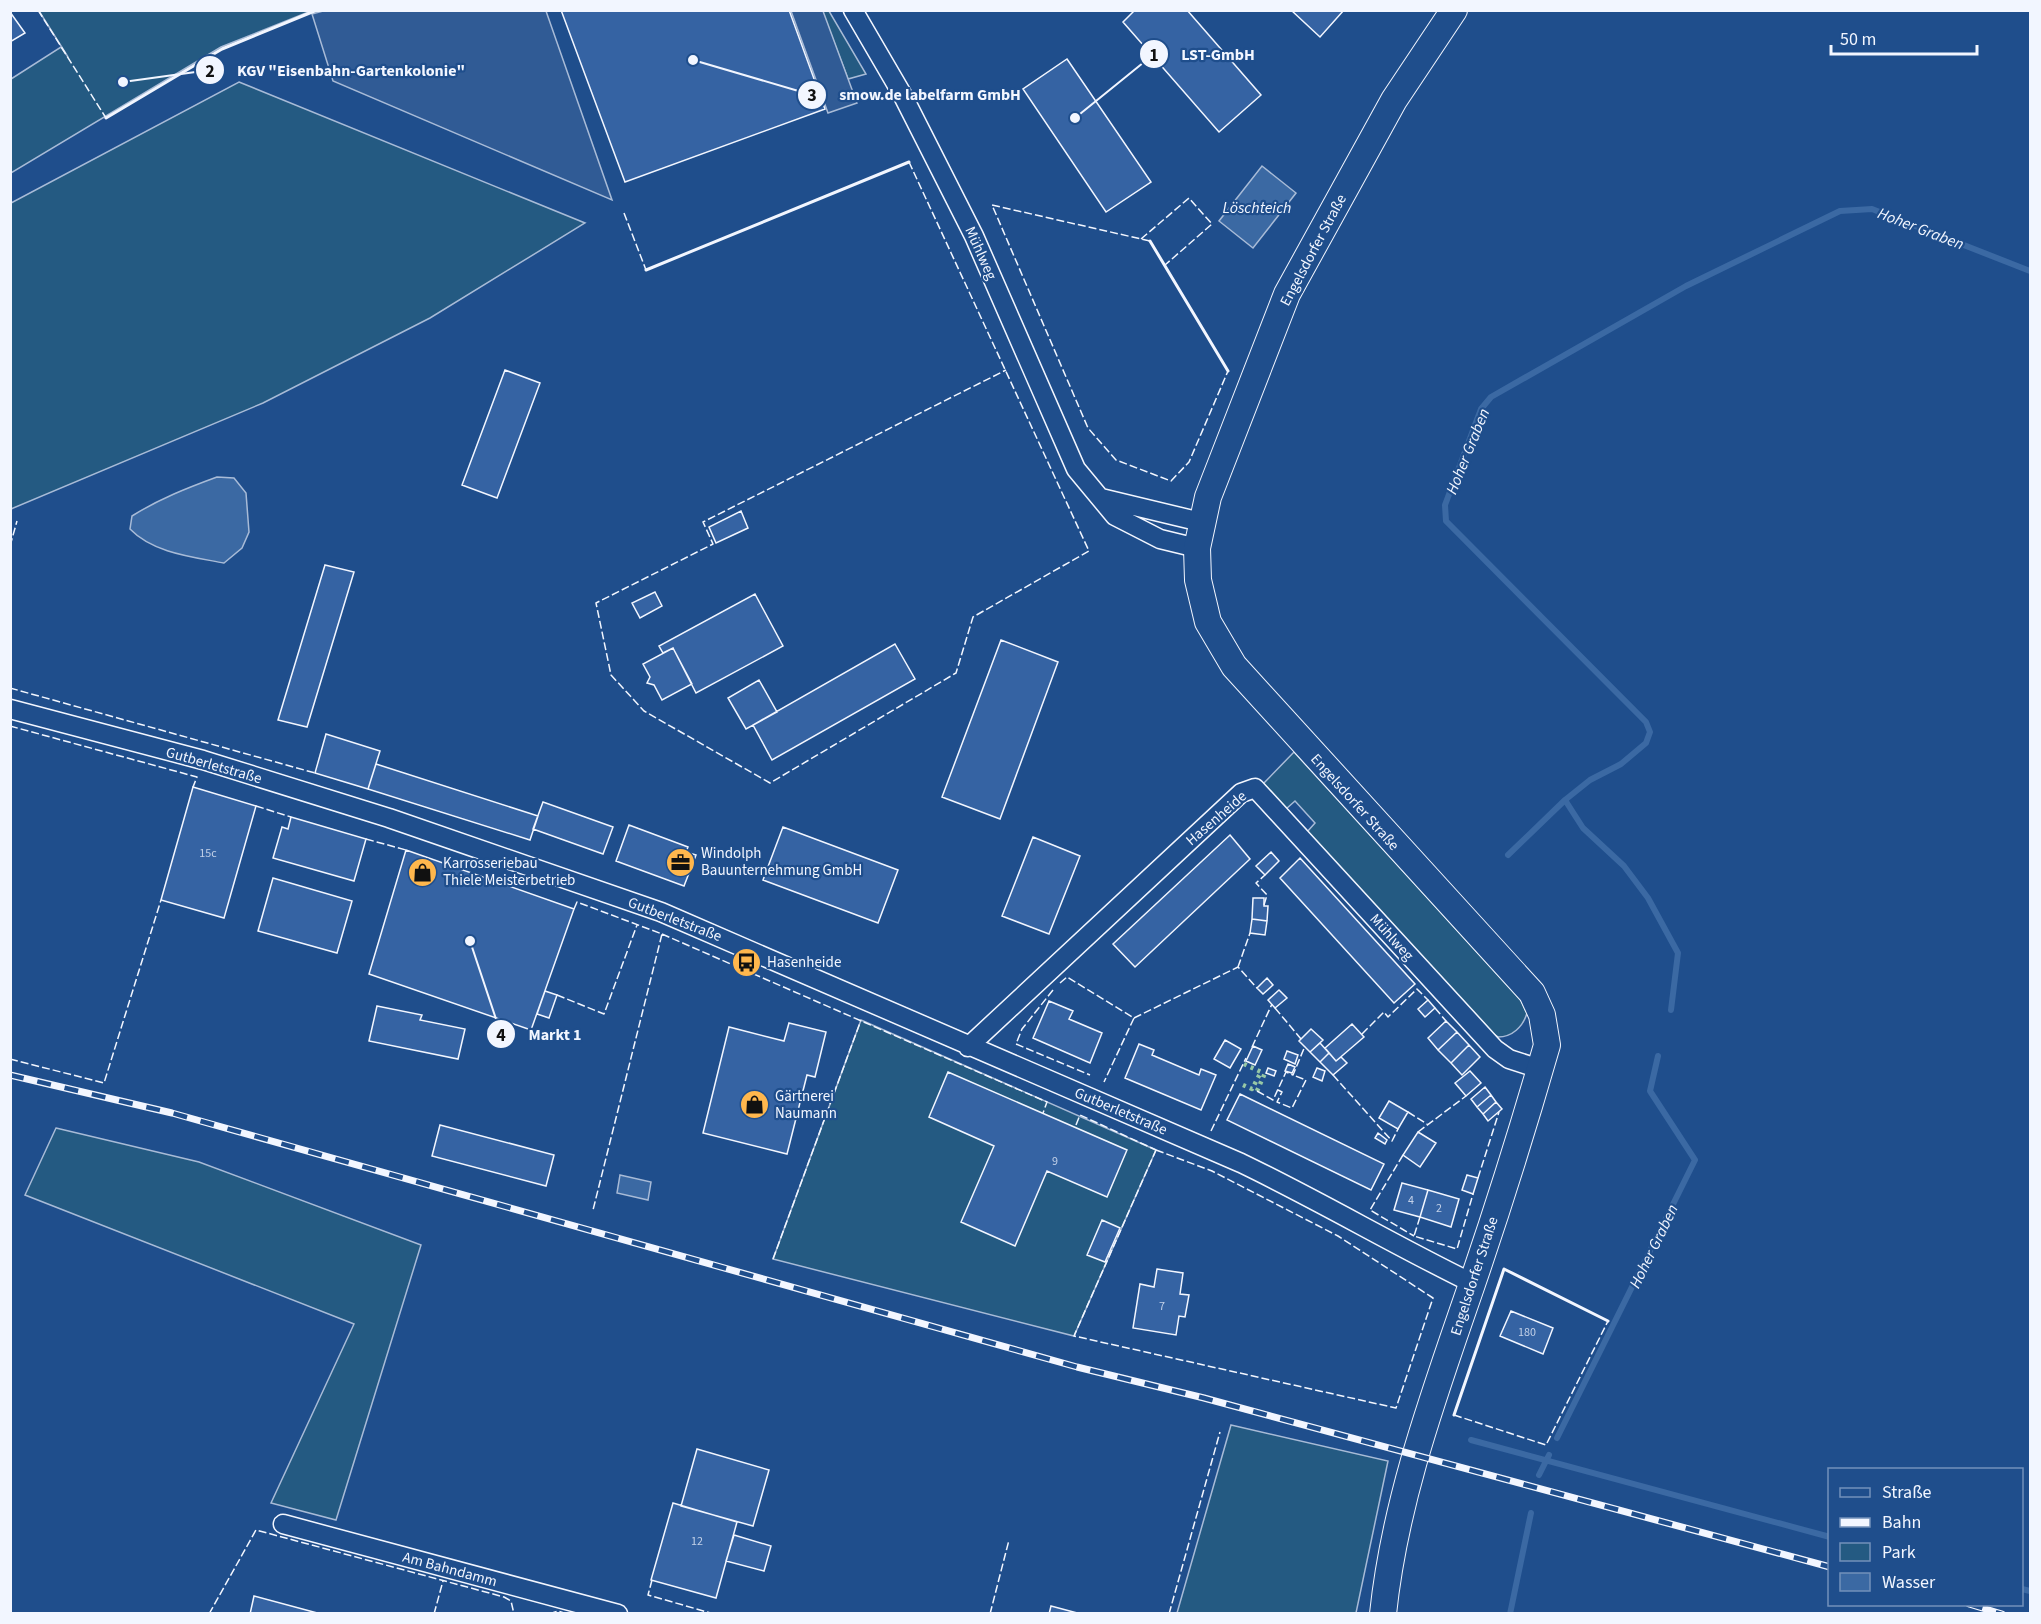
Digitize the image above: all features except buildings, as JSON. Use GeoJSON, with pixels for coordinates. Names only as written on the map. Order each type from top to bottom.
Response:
{"type":"FeatureCollection","features":[{"type":"Feature","properties":{"kind":"main road","name":"Engelsdorfer Straße"},"geometry":{"type":"LineString","coordinates":[[1383,1614],[1393,1552],[1416,1446],[1472,1283],[1547,1045],[1542,1015],[1532,993],[1295,736],[1225,655],[1208,622],[1200,598],[1197,548],[1208,496],[1287,294],[1394,100],[1454,10]]}},
{"type":"Feature","properties":{"kind":"street","name":"Mühlweg"},"geometry":{"type":"LineString","coordinates":[[853,10],[902,94],[974,236],[1076,469],[1115,516],[1160,539],[1197,548]]}},
{"type":"Feature","properties":{"kind":"street"},"geometry":{"type":"LineString","coordinates":[[1101,498],[1201,522]]}},
{"type":"Feature","properties":{"kind":"street","name":"Gutberletstraße"},"geometry":{"type":"LineString","coordinates":[[10,709],[203,760],[580,883],[741,945],[968,1047],[1210,1149],[1296,1189],[1411,1254],[1472,1283]]}},
{"type":"Feature","properties":{"kind":"street","name":"Mühlweg"},"geometry":{"type":"LineString","coordinates":[[1255,788],[1495,1049],[1509,1059],[1540,1069]]}},
{"type":"Feature","properties":{"kind":"street","name":"Hasenheide"},"geometry":{"type":"LineString","coordinates":[[968,1047],[1241,794],[1255,788]]}},
{"type":"Feature","properties":{"kind":"street","name":"Am Bahndamm"},"geometry":{"type":"LineString","coordinates":[[283,1524],[618,1614]]}},
{"type":"Feature","properties":{"kind":"green space"},"geometry":{"type":"Polygon","coordinates":[[[39,11],[311,11],[221,47],[11,173],[11,79],[61,47],[68,57],[39,11]]]}},
{"type":"Feature","properties":{"kind":"green space"},"geometry":{"type":"Polygon","coordinates":[[[822,11],[829,11],[866,74],[848,79],[822,11]]]}},
{"type":"Feature","properties":{"kind":"green space"},"geometry":{"type":"Polygon","coordinates":[[[239,82],[585,223],[430,318],[263,403],[11,509],[11,203],[239,82]]]}},
{"type":"Feature","properties":{"kind":"green space"},"geometry":{"type":"Polygon","coordinates":[[[1294,752],[1520,999],[1527,1013],[1523,1023],[1516,1030],[1503,1037],[1490,1032],[1307,832],[1315,823],[1295,801],[1286,809],[1263,784],[1294,752]]]}},
{"type":"Feature","properties":{"kind":"green space"},"geometry":{"type":"Polygon","coordinates":[[[861,1020],[1156,1150],[1074,1336],[773,1259],[861,1020]]]}},
{"type":"Feature","properties":{"kind":"green space"},"geometry":{"type":"Polygon","coordinates":[[[56,1128],[199,1162],[421,1245],[336,1520],[271,1503],[354,1324],[25,1195],[56,1128]]]}},
{"type":"Feature","properties":{"kind":"green space"},"geometry":{"type":"Polygon","coordinates":[[[1231,1425],[1388,1461],[1356,1613],[1177,1613],[1231,1425]]]}},
{"type":"Feature","properties":{"kind":"shaded area"},"geometry":{"type":"Polygon","coordinates":[[[323,11],[546,11],[612,200],[333,81],[312,14],[323,11]]]}},
{"type":"Feature","properties":{"kind":"shaded area"},"geometry":{"type":"Polygon","coordinates":[[[791,11],[823,11],[857,103],[828,113],[791,11]]]}},
{"type":"Feature","properties":{"kind":"water","name":"Löschteich"},"geometry":{"type":"Polygon","coordinates":[[[1262,166],[1296,193],[1253,248],[1219,221],[1262,166]]]}},
{"type":"Feature","properties":{"kind":"water"},"geometry":{"type":"Polygon","coordinates":[[[217,477],[234,478],[246,493],[249,532],[242,548],[224,563],[162,549],[150,544],[130,529],[132,516],[142,510],[173,494],[217,477]]]}},
{"type":"Feature","properties":{"kind":"water"},"geometry":{"type":"Polygon","coordinates":[[[620,1175],[651,1182],[648,1200],[617,1193],[620,1175]]]}},
{"type":"Feature","properties":{"kind":"waterway","name":"Hoher Graben"},"geometry":{"type":"LineString","coordinates":[[1671,1010],[1678,953],[1648,898],[1624,866],[1583,828],[1565,800],[1590,780],[1621,764],[1646,743],[1650,732],[1646,722],[1446,521],[1445,505],[1481,409],[1491,397],[1686,286],[1840,211],[1872,209],[2030,271]]}},
{"type":"Feature","properties":{"kind":"waterway"},"geometry":{"type":"LineString","coordinates":[[1508,855],[1565,800]]}},
{"type":"Feature","properties":{"kind":"waterway","name":"Hoher Graben"},"geometry":{"type":"LineString","coordinates":[[1557,1438],[1695,1160],[1650,1091],[1658,1056]]}},
{"type":"Feature","properties":{"kind":"waterway"},"geometry":{"type":"LineString","coordinates":[[1471,1440],[1828,1536]]}},
{"type":"Feature","properties":{"kind":"waterway"},"geometry":{"type":"LineString","coordinates":[[1539,1475],[1549,1455]]}},
{"type":"Feature","properties":{"kind":"waterway","name":"Hoher Graben"},"geometry":{"type":"LineString","coordinates":[[1510,1614],[1531,1513]]}},
{"type":"Feature","properties":{"kind":"waterway"},"geometry":{"type":"LineString","coordinates":[[2023,1589],[2030,1591]]}},
{"type":"Feature","properties":{"kind":"railway"},"geometry":{"type":"LineString","coordinates":[[10,1075],[172,1113],[1077,1367],[1204,1398],[1828,1566]]}},
{"type":"Feature","properties":{"kind":"railway"},"geometry":{"type":"LineString","coordinates":[[1976,1606],[2002,1614]]}},
{"type":"Feature","properties":{"kind":"hedge"},"geometry":{"type":"LineString","coordinates":[[1243,1085],[1252,1089],[1261,1072],[1244,1064]]}},
{"type":"Feature","properties":{"kind":"hedge"},"geometry":{"type":"LineString","coordinates":[[1257,1091],[1265,1073]]}},
{"type":"Feature","properties":{"kind":"fence"},"geometry":{"type":"LineString","coordinates":[[38,10],[106,118]]}},
{"type":"Feature","properties":{"kind":"fence"},"geometry":{"type":"LineString","coordinates":[[909,162],[1089,551],[973,617],[956,673],[770,783],[644,711],[611,675],[596,603],[713,544],[703,522],[1006,370]]}},
{"type":"Feature","properties":{"kind":"fence"},"geometry":{"type":"LineString","coordinates":[[1141,239],[1189,198],[1212,224],[1165,265]]}},
{"type":"Feature","properties":{"kind":"fence"},"geometry":{"type":"LineString","coordinates":[[1150,241],[992,205],[1088,428],[1116,460],[1171,481],[1189,462],[1228,371]]}},
{"type":"Feature","properties":{"kind":"fence"},"geometry":{"type":"LineString","coordinates":[[624,213],[646,270]]}},
{"type":"Feature","properties":{"kind":"fence"},"geometry":{"type":"LineString","coordinates":[[10,546],[17,521]]}},
{"type":"Feature","properties":{"kind":"fence"},"geometry":{"type":"LineString","coordinates":[[10,688],[315,773]]}},
{"type":"Feature","properties":{"kind":"fence"},"geometry":{"type":"LineString","coordinates":[[10,726],[197,777],[193,787]]}},
{"type":"Feature","properties":{"kind":"fence"},"geometry":{"type":"LineString","coordinates":[[256,806],[291,817]]}},
{"type":"Feature","properties":{"kind":"fence"},"geometry":{"type":"LineString","coordinates":[[366,839],[406,850]]}},
{"type":"Feature","properties":{"kind":"fence"},"geometry":{"type":"LineString","coordinates":[[1264,905],[1267,895],[1256,883],[1265,875]]}},
{"type":"Feature","properties":{"kind":"fence"},"geometry":{"type":"LineString","coordinates":[[10,1059],[104,1083],[161,900]]}},
{"type":"Feature","properties":{"kind":"fence"},"geometry":{"type":"LineString","coordinates":[[574,909],[577,902],[662,934],[593,1210]]}},
{"type":"Feature","properties":{"kind":"fence"},"geometry":{"type":"LineString","coordinates":[[557,995],[604,1014],[637,925]]}},
{"type":"Feature","properties":{"kind":"fence"},"geometry":{"type":"LineString","coordinates":[[1238,967],[1250,933]]}},
{"type":"Feature","properties":{"kind":"fence"},"geometry":{"type":"LineString","coordinates":[[662,934],[1047,1102],[1043,1113]]}},
{"type":"Feature","properties":{"kind":"fence"},"geometry":{"type":"LineString","coordinates":[[1134,1018],[1238,967],[1257,988]]}},
{"type":"Feature","properties":{"kind":"fence"},"geometry":{"type":"LineString","coordinates":[[1060,983],[1067,977],[1134,1018],[1104,1082]]}},
{"type":"Feature","properties":{"kind":"fence"},"geometry":{"type":"LineString","coordinates":[[1362,1034],[1384,1012],[1388,1017],[1417,989],[1428,1000]]}},
{"type":"Feature","properties":{"kind":"fence"},"geometry":{"type":"LineString","coordinates":[[1053,990],[1022,1029],[1016,1044],[1090,1075]]}},
{"type":"Feature","properties":{"kind":"fence"},"geometry":{"type":"LineString","coordinates":[[1252,1047],[1272,1004]]}},
{"type":"Feature","properties":{"kind":"fence"},"geometry":{"type":"LineString","coordinates":[[1275,1008],[1301,1039]]}},
{"type":"Feature","properties":{"kind":"fence"},"geometry":{"type":"LineString","coordinates":[[1435,1008],[1446,1021]]}},
{"type":"Feature","properties":{"kind":"fence"},"geometry":{"type":"LineString","coordinates":[[773,1259],[861,1020]]}},
{"type":"Feature","properties":{"kind":"fence"},"geometry":{"type":"LineString","coordinates":[[1257,1091],[1273,1100],[1286,1072],[1293,1075],[1305,1046]]}},
{"type":"Feature","properties":{"kind":"fence"},"geometry":{"type":"LineString","coordinates":[[1211,1131],[1246,1058]]}},
{"type":"Feature","properties":{"kind":"fence"},"geometry":{"type":"LineString","coordinates":[[1278,1090],[1282,1092],[1277,1102],[1292,1108],[1306,1080],[1293,1075]]}},
{"type":"Feature","properties":{"kind":"fence"},"geometry":{"type":"LineString","coordinates":[[1333,1075],[1392,1141],[1398,1129]]}},
{"type":"Feature","properties":{"kind":"fence"},"geometry":{"type":"LineString","coordinates":[[1418,1132],[1466,1096]]}},
{"type":"Feature","properties":{"kind":"fence"},"geometry":{"type":"LineString","coordinates":[[1408,1112],[1427,1124]]}},
{"type":"Feature","properties":{"kind":"fence"},"geometry":{"type":"LineString","coordinates":[[1478,1178],[1499,1112]]}},
{"type":"Feature","properties":{"kind":"fence"},"geometry":{"type":"LineString","coordinates":[[1076,1125],[1080,1115],[1156,1150]]}},
{"type":"Feature","properties":{"kind":"fence"},"geometry":{"type":"LineString","coordinates":[[1156,1150],[1212,1171],[1338,1236],[1433,1298],[1396,1408],[1074,1336],[1156,1150]]}},
{"type":"Feature","properties":{"kind":"fence"},"geometry":{"type":"LineString","coordinates":[[1403,1155],[1370,1210],[1414,1236]]}},
{"type":"Feature","properties":{"kind":"fence"},"geometry":{"type":"LineString","coordinates":[[1420,1217],[1414,1236],[1457,1249],[1473,1194]]}},
{"type":"Feature","properties":{"kind":"fence"},"geometry":{"type":"LineString","coordinates":[[1454,1415],[1546,1445],[1608,1321]]}},
{"type":"Feature","properties":{"kind":"fence"},"geometry":{"type":"LineString","coordinates":[[1169,1614],[1220,1432]]}},
{"type":"Feature","properties":{"kind":"fence"},"geometry":{"type":"LineString","coordinates":[[209,1614],[256,1530],[504,1597],[511,1601],[514,1614]]}},
{"type":"Feature","properties":{"kind":"fence"},"geometry":{"type":"LineString","coordinates":[[990,1614],[1009,1540]]}},
{"type":"Feature","properties":{"kind":"fence"},"geometry":{"type":"LineString","coordinates":[[652,1580],[648,1595],[714,1614]]}},
{"type":"Feature","properties":{"kind":"fence"},"geometry":{"type":"LineString","coordinates":[[434,1614],[443,1581]]}},
{"type":"Feature","properties":{"kind":"fence"},"geometry":{"type":"LineString","coordinates":[[549,1614],[558,1611],[567,1614]]}},
{"type":"Feature","properties":{"kind":"wall"},"geometry":{"type":"LineString","coordinates":[[106,118],[222,49],[317,10]]}},
{"type":"Feature","properties":{"kind":"wall"},"geometry":{"type":"LineString","coordinates":[[646,270],[909,162]]}},
{"type":"Feature","properties":{"kind":"wall"},"geometry":{"type":"LineString","coordinates":[[1150,241],[1228,371]]}},
{"type":"Feature","properties":{"kind":"wall"},"geometry":{"type":"LineString","coordinates":[[1454,1415],[1504,1269],[1608,1321]]}},
{"type":"Feature","properties":{"kind":"place","name":"smow.de labelfarm GmbH"},"geometry":{"type":"Point","coordinates":[693,60]}},
{"type":"Feature","properties":{"kind":"place","name":"KGV \"Eisenbahn-Gartenkolonie\""},"geometry":{"type":"Point","coordinates":[123,82]}},
{"type":"Feature","properties":{"kind":"place","name":"LST-GmbH"},"geometry":{"type":"Point","coordinates":[1075,118]}},
{"type":"Feature","properties":{"kind":"place","name":"Windolph Bauunternehmung GmbH"},"geometry":{"type":"Point","coordinates":[680,862]}},
{"type":"Feature","properties":{"kind":"place","name":"Karrosseriebau Thiele Meisterbetrieb"},"geometry":{"type":"Point","coordinates":[422,872]}},
{"type":"Feature","properties":{"kind":"place","name":"Markt 1"},"geometry":{"type":"Point","coordinates":[470,941]}},
{"type":"Feature","properties":{"kind":"place","name":"Hasenheide"},"geometry":{"type":"Point","coordinates":[746,962]}},
{"type":"Feature","properties":{"kind":"place","name":"Gärtnerei Naumann"},"geometry":{"type":"Point","coordinates":[754,1105]}}]}
